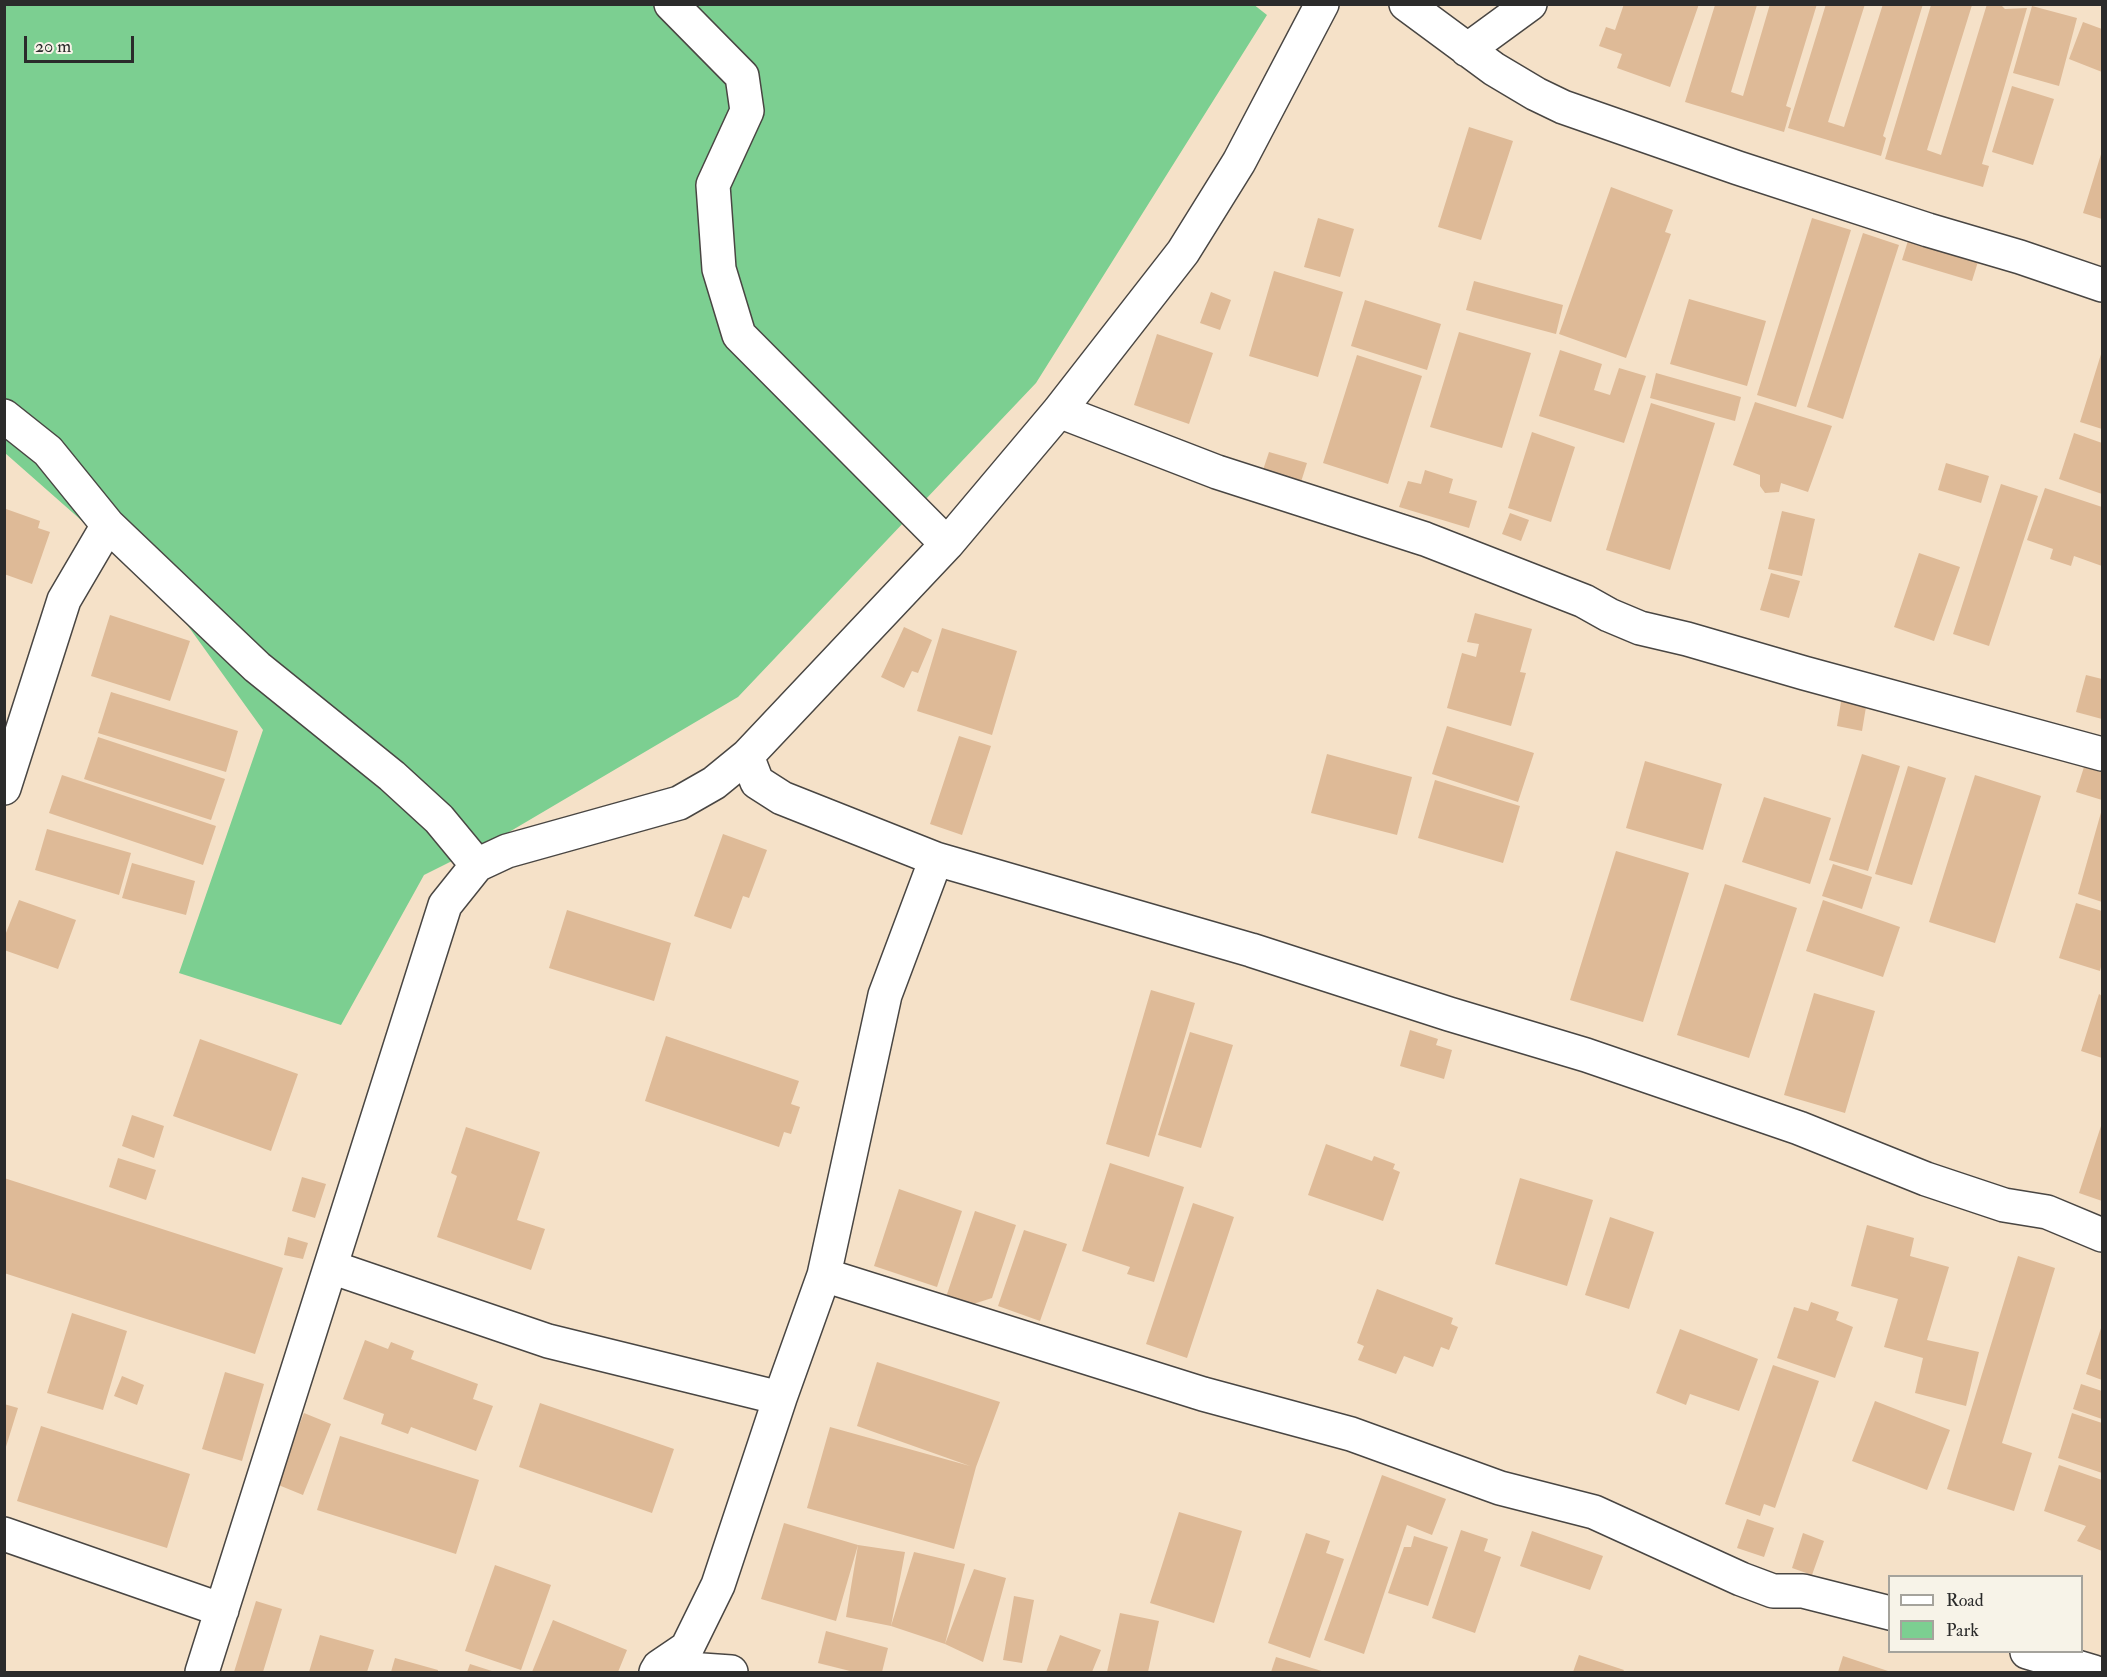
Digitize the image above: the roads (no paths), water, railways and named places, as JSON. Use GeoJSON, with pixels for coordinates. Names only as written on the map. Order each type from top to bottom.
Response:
{"type":"FeatureCollection","features":[{"type":"Feature","properties":{"kind":"street"},"geometry":{"type":"LineString","coordinates":[[671,4],[742,76],[747,111],[713,185],[719,269],[739,335],[947,544]]}},
{"type":"Feature","properties":{"kind":"street"},"geometry":{"type":"LineString","coordinates":[[202,1672],[445,905],[477,865],[507,851],[679,802],[714,783],[747,756],[947,544],[1059,411],[1183,252],[1239,162],[1322,4]]}},
{"type":"Feature","properties":{"kind":"street"},"geometry":{"type":"LineString","coordinates":[[1406,4],[1467,50],[1519,84],[1563,107],[1738,168],[2103,285]]}},
{"type":"Feature","properties":{"kind":"street"},"geometry":{"type":"LineString","coordinates":[[1467,50],[1530,4]]}},
{"type":"Feature","properties":{"kind":"street"},"geometry":{"type":"LineString","coordinates":[[1059,411],[1217,472],[1425,538],[1584,601],[1640,628],[2103,754]]}},
{"type":"Feature","properties":{"kind":"street"},"geometry":{"type":"LineString","coordinates":[[4,416],[48,451],[108,525],[257,667],[392,776],[439,819],[477,865]]}},
{"type":"Feature","properties":{"kind":"street"},"geometry":{"type":"LineString","coordinates":[[4,788],[64,600],[108,525]]}},
{"type":"Feature","properties":{"kind":"street"},"geometry":{"type":"LineString","coordinates":[[747,756],[757,782],[782,798],[936,859],[1251,950],[1449,1014],[1586,1055],[1799,1128],[1926,1179],[2004,1205],[2047,1212],[2103,1235]]}},
{"type":"Feature","properties":{"kind":"street"},"geometry":{"type":"LineString","coordinates":[[658,1670],[687,1648],[718,1585],[780,1398],[824,1275],[885,995],[936,859]]}},
{"type":"Feature","properties":{"kind":"street"},"geometry":{"type":"LineString","coordinates":[[331,1267],[548,1341],[780,1398]]}},
{"type":"Feature","properties":{"kind":"street"},"geometry":{"type":"LineString","coordinates":[[824,1275],[1203,1394],[1351,1434],[1500,1488],[1594,1512],[1741,1579],[1773,1591],[1803,1591],[1888,1612]]}},
{"type":"Feature","properties":{"kind":"street"},"geometry":{"type":"LineString","coordinates":[[4,1534],[222,1610]]}},
{"type":"Feature","properties":{"kind":"street"},"geometry":{"type":"LineString","coordinates":[[2029,1653],[2094,1672]]}},
{"type":"Feature","properties":{"kind":"street"},"geometry":{"type":"LineString","coordinates":[[658,1670],[731,1672]]}}]}
